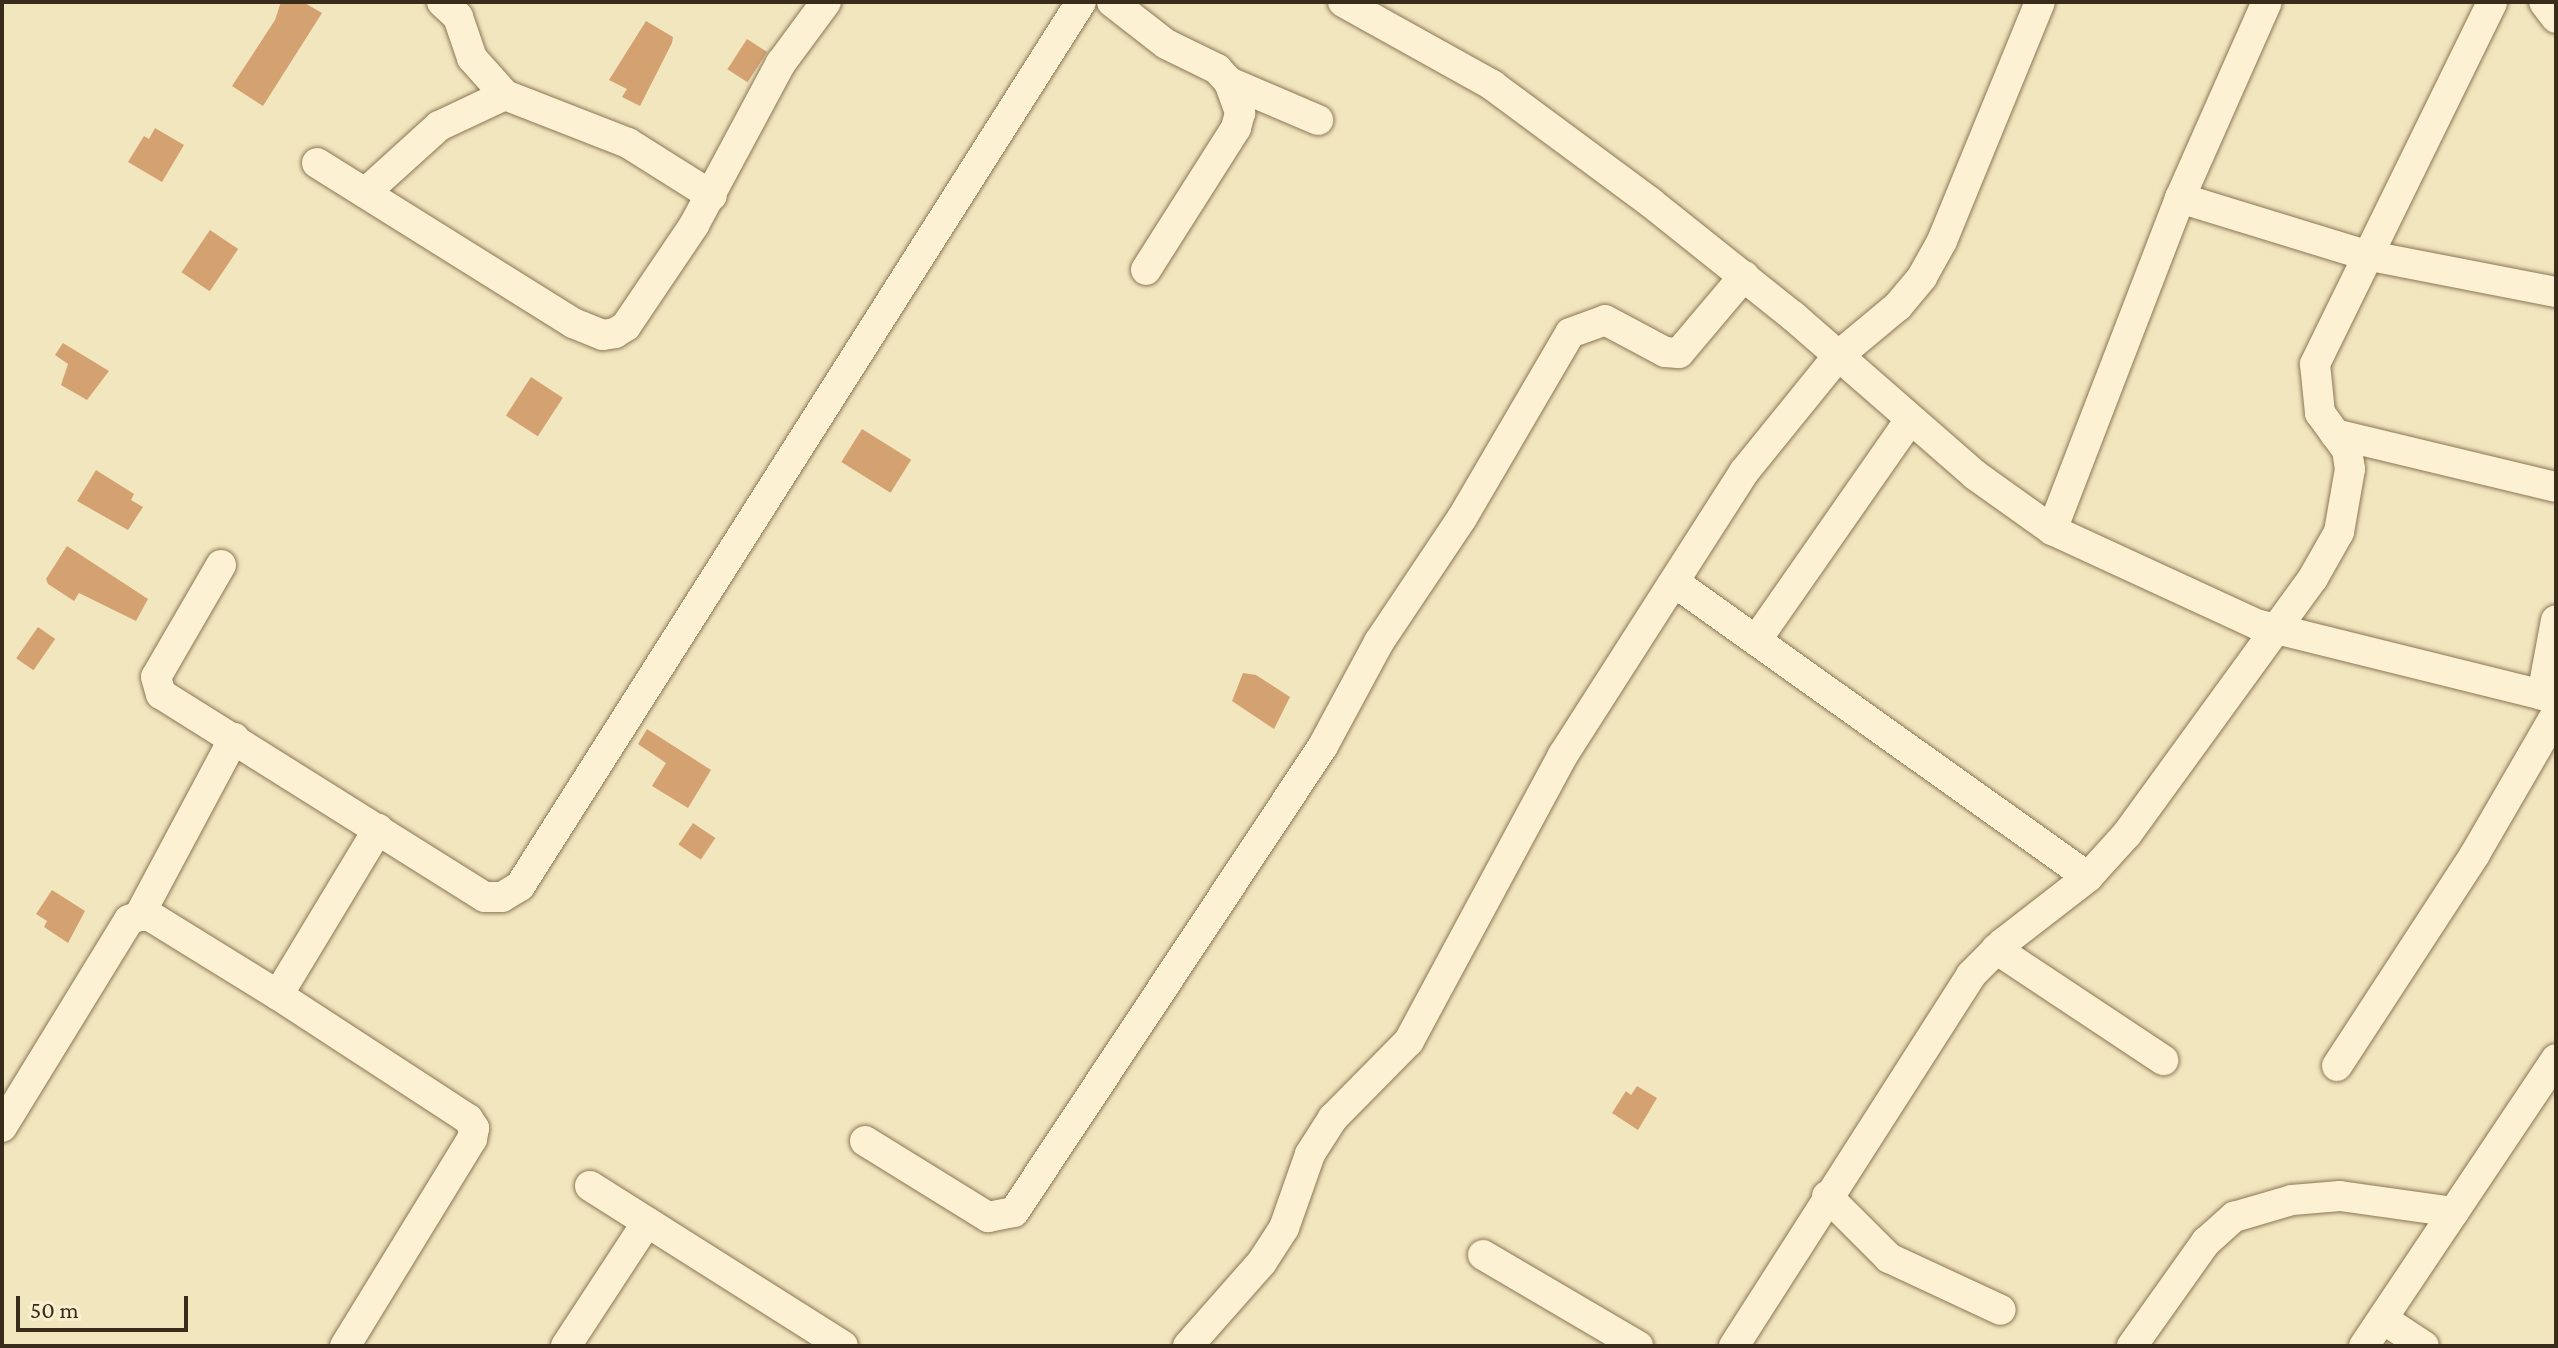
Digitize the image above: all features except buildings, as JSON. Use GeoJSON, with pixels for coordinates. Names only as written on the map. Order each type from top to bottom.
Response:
{"type":"FeatureCollection","features":[{"type":"Feature","properties":{"kind":"street"},"geometry":{"type":"LineString","coordinates":[[442,2],[458,17],[472,58],[505,95],[628,143],[712,196]]}},
{"type":"Feature","properties":{"kind":"street"},"geometry":{"type":"LineString","coordinates":[[317,163],[573,323],[603,335],[626,326],[712,196],[781,63],[826,2]]}},
{"type":"Feature","properties":{"kind":"street"},"geometry":{"type":"LineString","coordinates":[[221,565],[154,685],[161,694],[485,897],[502,897],[520,886],[1081,2]]}},
{"type":"Feature","properties":{"kind":"street"},"geometry":{"type":"LineString","coordinates":[[1112,2],[1166,44],[1200,58],[1229,82],[1318,120]]}},
{"type":"Feature","properties":{"kind":"street"},"geometry":{"type":"LineString","coordinates":[[1343,2],[1492,85],[1744,276],[1910,420],[2052,530],[2275,629],[2551,703]]}},
{"type":"Feature","properties":{"kind":"street"},"geometry":{"type":"LineString","coordinates":[[1188,1346],[1233,1299],[1276,1239],[1310,1154],[1333,1118],[1409,1041],[1563,755],[1744,472],[1838,356],[1898,306],[1922,277],[1942,241],[2040,2]]}},
{"type":"Feature","properties":{"kind":"street"},"geometry":{"type":"LineString","coordinates":[[2052,530],[2180,198],[2267,2]]}},
{"type":"Feature","properties":{"kind":"street"},"geometry":{"type":"LineString","coordinates":[[1737,1345],[1827,1196],[1954,999],[1996,949],[2088,877],[2127,834],[2275,629],[2339,532],[2350,469],[2347,450],[2320,413],[2315,364],[2365,255],[2492,2]]}},
{"type":"Feature","properties":{"kind":"street"},"geometry":{"type":"LineString","coordinates":[[2544,2],[2556,18]]}},
{"type":"Feature","properties":{"kind":"street"},"geometry":{"type":"LineString","coordinates":[[1146,270],[1236,128],[1240,113],[1229,82]]}},
{"type":"Feature","properties":{"kind":"street"},"geometry":{"type":"LineString","coordinates":[[365,193],[439,126],[505,95]]}},
{"type":"Feature","properties":{"kind":"street"},"geometry":{"type":"LineString","coordinates":[[2180,198],[2365,255],[2556,292]]}},
{"type":"Feature","properties":{"kind":"street"},"geometry":{"type":"LineString","coordinates":[[865,1141],[988,1217],[1014,1212],[1323,746],[1379,642],[1462,518],[1570,333],[1605,320],[1665,352],[1679,353],[1744,276]]}},
{"type":"Feature","properties":{"kind":"street"},"geometry":{"type":"LineString","coordinates":[[1757,639],[1910,420]]}},
{"type":"Feature","properties":{"kind":"street"},"geometry":{"type":"LineString","coordinates":[[2335,434],[2556,487]]}},
{"type":"Feature","properties":{"kind":"street"},"geometry":{"type":"LineString","coordinates":[[1674,582],[1757,639],[1988,811],[2088,877]]}},
{"type":"Feature","properties":{"kind":"street"},"geometry":{"type":"LineString","coordinates":[[2337,1066],[2475,854],[2551,703],[2556,620]]}},
{"type":"Feature","properties":{"kind":"street"},"geometry":{"type":"LineString","coordinates":[[139,916],[234,738]]}},
{"type":"Feature","properties":{"kind":"street"},"geometry":{"type":"LineString","coordinates":[[278,995],[378,829]]}},
{"type":"Feature","properties":{"kind":"street"},"geometry":{"type":"LineString","coordinates":[[2,1127],[129,920],[150,916],[278,995],[474,1128],[472,1139],[345,1346]]}},
{"type":"Feature","properties":{"kind":"street"},"geometry":{"type":"LineString","coordinates":[[1996,949],[2163,1060]]}},
{"type":"Feature","properties":{"kind":"street"},"geometry":{"type":"LineString","coordinates":[[2364,1346],[2556,1059]]}},
{"type":"Feature","properties":{"kind":"street"},"geometry":{"type":"LineString","coordinates":[[590,1186],[843,1346]]}},
{"type":"Feature","properties":{"kind":"street"},"geometry":{"type":"LineString","coordinates":[[1827,1196],[1889,1258],[2001,1310]]}},
{"type":"Feature","properties":{"kind":"street"},"geometry":{"type":"LineString","coordinates":[[2132,1346],[2206,1242],[2234,1217],[2292,1200],[2340,1196],[2454,1212]]}},
{"type":"Feature","properties":{"kind":"street"},"geometry":{"type":"LineString","coordinates":[[566,1346],[647,1222]]}},
{"type":"Feature","properties":{"kind":"street"},"geometry":{"type":"LineString","coordinates":[[1483,1255],[1638,1346]]}},
{"type":"Feature","properties":{"kind":"street"},"geometry":{"type":"LineString","coordinates":[[2383,1319],[2424,1346]]}}]}
